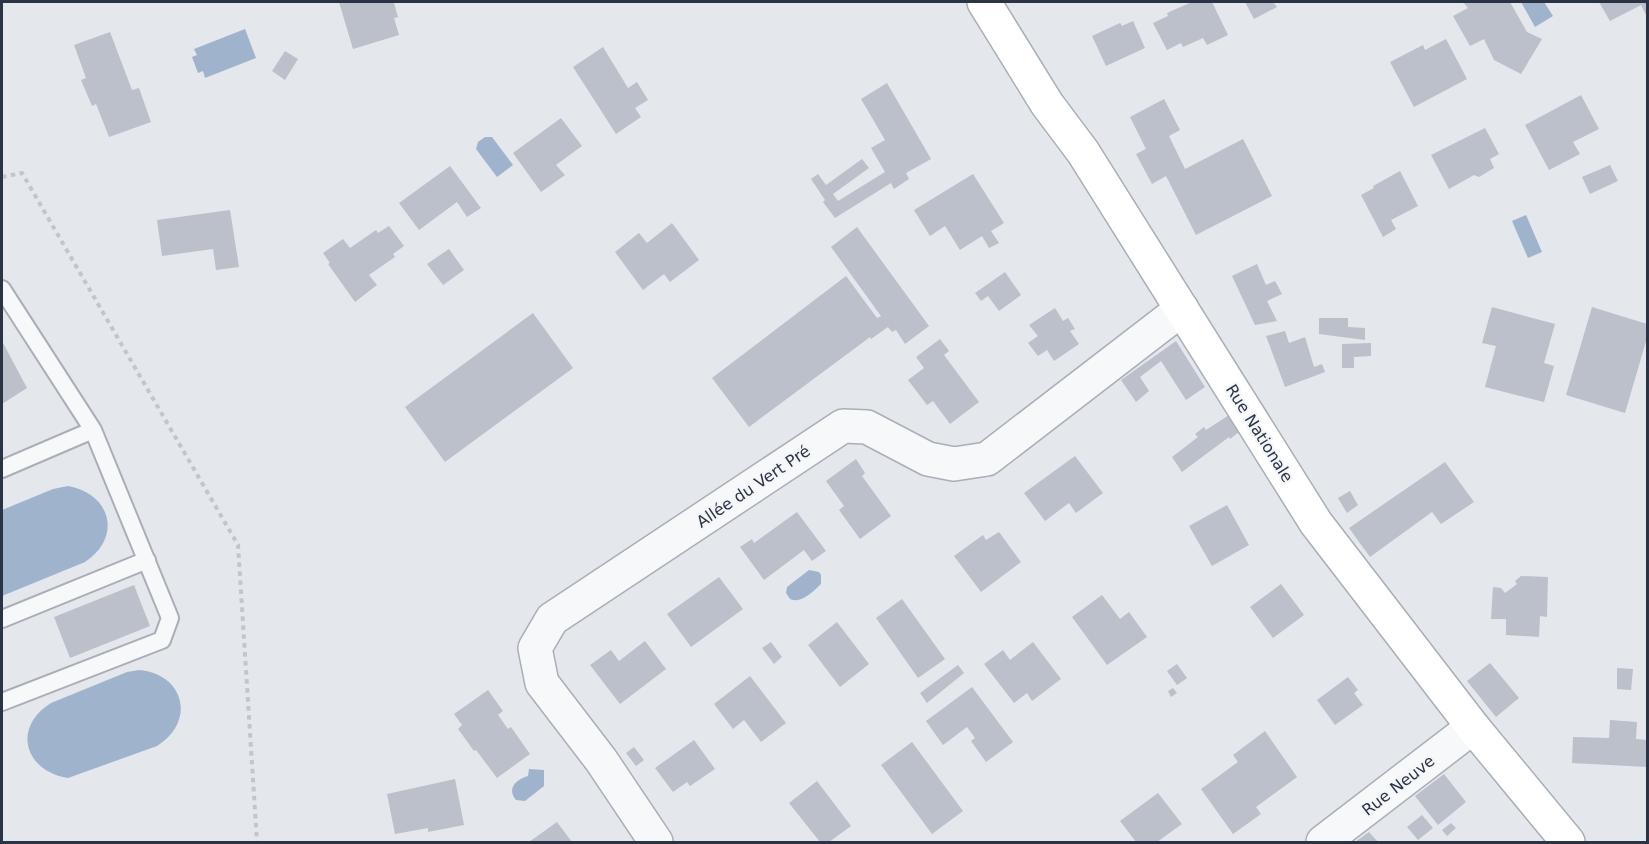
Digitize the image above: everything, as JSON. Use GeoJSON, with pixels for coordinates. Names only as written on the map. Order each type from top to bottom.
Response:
{"type":"FeatureCollection","features":[{"type":"Feature","properties":{"kind":"main road","name":"Rue Nationale"},"geometry":{"type":"LineString","coordinates":[[984,2],[1047,104],[1083,152],[1316,523],[1473,727],[1568,843]]}},
{"type":"Feature","properties":{"kind":"street","name":"Allée du Vert Pré"},"geometry":{"type":"LineString","coordinates":[[656,843],[601,760],[542,683],[536,648],[552,619],[843,426],[867,427],[928,459],[954,464],[987,459],[1182,309]]}},
{"type":"Feature","properties":{"kind":"street","name":"Rue Neuve"},"geometry":{"type":"LineString","coordinates":[[1323,843],[1473,727]]}},
{"type":"Feature","properties":{"kind":"lane"},"geometry":{"type":"LineString","coordinates":[[2,289],[93,430],[170,618],[162,640],[2,702]]}},
{"type":"Feature","properties":{"kind":"lane"},"geometry":{"type":"LineString","coordinates":[[2,469],[93,430]]}},
{"type":"Feature","properties":{"kind":"lane"},"geometry":{"type":"LineString","coordinates":[[2,619],[147,560]]}},
{"type":"Feature","properties":{"kind":"path"},"geometry":{"type":"LineString","coordinates":[[2,177],[22,173],[238,545],[256,843]]}},
{"type":"Feature","properties":{"kind":"water"},"geometry":{"type":"Polygon","coordinates":[[[1521,2],[1544,2],[1553,16],[1535,27],[1521,2]]]}},
{"type":"Feature","properties":{"kind":"water"},"geometry":{"type":"Polygon","coordinates":[[[245,29],[256,58],[205,78],[203,71],[198,73],[192,57],[197,55],[194,49],[245,29]]]}},
{"type":"Feature","properties":{"kind":"water"},"geometry":{"type":"Polygon","coordinates":[[[485,137],[492,137],[513,165],[497,177],[476,149],[478,142],[485,137]]]}},
{"type":"Feature","properties":{"kind":"water"},"geometry":{"type":"Polygon","coordinates":[[[1526,215],[1542,252],[1528,258],[1512,221],[1526,215]]]}},
{"type":"Feature","properties":{"kind":"water"},"geometry":{"type":"Polygon","coordinates":[[[68,486],[83,491],[102,507],[107,518],[104,541],[97,552],[85,562],[2,596],[2,510],[53,489],[68,486]]]}},
{"type":"Feature","properties":{"kind":"water"},"geometry":{"type":"Polygon","coordinates":[[[809,570],[819,572],[821,584],[803,599],[790,599],[786,593],[787,587],[809,570]]]}},
{"type":"Feature","properties":{"kind":"water"},"geometry":{"type":"Polygon","coordinates":[[[139,670],[155,673],[167,680],[175,689],[180,701],[181,712],[177,725],[169,736],[157,746],[68,778],[53,774],[41,767],[33,758],[28,747],[31,724],[39,713],[51,703],[127,672],[139,670]]]}},
{"type":"Feature","properties":{"kind":"water"},"geometry":{"type":"Polygon","coordinates":[[[529,769],[544,770],[544,786],[525,801],[516,800],[512,792],[514,785],[520,779],[528,776],[529,769]]]}},
{"type":"Feature","properties":{"kind":"building"},"geometry":{"type":"Polygon","coordinates":[[[339,2],[394,3],[398,17],[394,18],[399,35],[353,49],[339,2]]]}},
{"type":"Feature","properties":{"kind":"building"},"geometry":{"type":"Polygon","coordinates":[[[1192,2],[1212,2],[1228,35],[1207,45],[1203,38],[1183,47],[1181,43],[1167,50],[1153,23],[1168,16],[1167,13],[1192,2]]]}},
{"type":"Feature","properties":{"kind":"building"},"geometry":{"type":"Polygon","coordinates":[[[1245,2],[1273,2],[1277,7],[1254,19],[1245,2]]]}},
{"type":"Feature","properties":{"kind":"building"},"geometry":{"type":"Polygon","coordinates":[[[1463,2],[1510,2],[1527,32],[1542,39],[1521,74],[1494,60],[1484,39],[1470,46],[1453,16],[1468,8],[1463,2]]]}},
{"type":"Feature","properties":{"kind":"building"},"geometry":{"type":"Polygon","coordinates":[[[1599,2],[1647,2],[1647,17],[1641,5],[1610,21],[1599,2]]]}},
{"type":"Feature","properties":{"kind":"building"},"geometry":{"type":"Polygon","coordinates":[[[1133,21],[1145,48],[1106,66],[1092,36],[1120,23],[1122,26],[1133,21]]]}},
{"type":"Feature","properties":{"kind":"building"},"geometry":{"type":"Polygon","coordinates":[[[110,32],[132,90],[139,88],[151,122],[109,137],[96,104],[92,106],[81,80],[86,78],[74,45],[110,32]]]}},
{"type":"Feature","properties":{"kind":"building"},"geometry":{"type":"Polygon","coordinates":[[[1446,39],[1467,79],[1414,107],[1390,62],[1423,45],[1425,50],[1446,39]]]}},
{"type":"Feature","properties":{"kind":"building"},"geometry":{"type":"Polygon","coordinates":[[[603,47],[628,88],[637,82],[648,100],[635,108],[641,117],[616,134],[573,67],[603,47]]]}},
{"type":"Feature","properties":{"kind":"building"},"geometry":{"type":"Polygon","coordinates":[[[285,51],[298,59],[285,80],[272,71],[285,51]]]}},
{"type":"Feature","properties":{"kind":"building"},"geometry":{"type":"Polygon","coordinates":[[[887,83],[931,159],[906,173],[909,179],[894,189],[891,183],[835,218],[823,202],[825,200],[811,179],[818,174],[826,185],[862,159],[869,168],[833,194],[838,201],[885,172],[871,148],[885,140],[861,99],[887,83]]]}},
{"type":"Feature","properties":{"kind":"building"},"geometry":{"type":"Polygon","coordinates":[[[1581,95],[1599,129],[1573,142],[1580,154],[1549,170],[1525,125],[1581,95]]]}},
{"type":"Feature","properties":{"kind":"building"},"geometry":{"type":"Polygon","coordinates":[[[1164,99],[1180,130],[1169,136],[1185,169],[1243,139],[1272,196],[1196,235],[1166,176],[1152,184],[1136,154],[1146,149],[1130,117],[1164,99]]]}},
{"type":"Feature","properties":{"kind":"building"},"geometry":{"type":"Polygon","coordinates":[[[561,118],[582,146],[556,165],[565,175],[541,192],[513,153],[561,118]]]}},
{"type":"Feature","properties":{"kind":"building"},"geometry":{"type":"Polygon","coordinates":[[[1485,128],[1499,154],[1490,159],[1494,168],[1479,177],[1474,175],[1449,189],[1431,155],[1485,128]]]}},
{"type":"Feature","properties":{"kind":"building"},"geometry":{"type":"Polygon","coordinates":[[[1610,165],[1618,181],[1590,194],[1582,177],[1610,165]]]}},
{"type":"Feature","properties":{"kind":"building"},"geometry":{"type":"Polygon","coordinates":[[[450,166],[481,208],[467,217],[457,202],[419,230],[399,203],[450,166]]]}},
{"type":"Feature","properties":{"kind":"building"},"geometry":{"type":"Polygon","coordinates":[[[1400,171],[1418,206],[1391,220],[1396,229],[1383,237],[1361,195],[1400,171]]]}},
{"type":"Feature","properties":{"kind":"building"},"geometry":{"type":"Polygon","coordinates":[[[973,174],[1004,223],[991,231],[999,243],[989,248],[982,236],[960,250],[945,226],[930,236],[914,210],[973,174]]]}},
{"type":"Feature","properties":{"kind":"building"},"geometry":{"type":"Polygon","coordinates":[[[230,210],[239,267],[216,270],[213,249],[162,256],[157,220],[230,210]]]}},
{"type":"Feature","properties":{"kind":"building"},"geometry":{"type":"Polygon","coordinates":[[[672,223],[699,260],[670,282],[664,274],[643,290],[615,252],[639,233],[647,243],[672,223]]]}},
{"type":"Feature","properties":{"kind":"building"},"geometry":{"type":"Polygon","coordinates":[[[389,226],[404,246],[393,254],[395,257],[369,275],[377,285],[355,302],[328,264],[330,263],[323,253],[343,239],[350,248],[376,230],[378,233],[389,226]]]}},
{"type":"Feature","properties":{"kind":"building"},"geometry":{"type":"Polygon","coordinates":[[[857,227],[929,326],[905,344],[896,330],[892,332],[888,327],[871,339],[870,337],[749,427],[712,378],[846,276],[877,318],[881,316],[831,247],[857,227]]]}},
{"type":"Feature","properties":{"kind":"building"},"geometry":{"type":"Polygon","coordinates":[[[449,249],[464,270],[443,285],[427,264],[449,249]]]}},
{"type":"Feature","properties":{"kind":"building"},"geometry":{"type":"Polygon","coordinates":[[[1257,264],[1266,285],[1275,281],[1282,294],[1267,301],[1277,321],[1255,325],[1232,276],[1257,264]]]}},
{"type":"Feature","properties":{"kind":"building"},"geometry":{"type":"Polygon","coordinates":[[[1005,272],[1021,295],[999,311],[988,296],[981,301],[975,293],[1005,272]]]}},
{"type":"Feature","properties":{"kind":"building"},"geometry":{"type":"Polygon","coordinates":[[[1492,307],[1555,324],[1544,363],[1554,366],[1544,402],[1485,387],[1496,346],[1482,343],[1492,307]]]}},
{"type":"Feature","properties":{"kind":"building"},"geometry":{"type":"Polygon","coordinates":[[[1592,307],[1647,324],[1647,338],[1625,413],[1566,395],[1592,307]]]}},
{"type":"Feature","properties":{"kind":"building"},"geometry":{"type":"Polygon","coordinates":[[[1055,308],[1063,321],[1068,318],[1075,329],[1070,331],[1079,344],[1054,361],[1047,350],[1038,356],[1028,343],[1038,336],[1029,325],[1055,308]]]}},
{"type":"Feature","properties":{"kind":"building"},"geometry":{"type":"Polygon","coordinates":[[[533,313],[573,368],[445,462],[405,407],[533,313]]]}},
{"type":"Feature","properties":{"kind":"building"},"geometry":{"type":"Polygon","coordinates":[[[1319,318],[1348,318],[1348,327],[1365,328],[1365,340],[1319,334],[1319,318]]]}},
{"type":"Feature","properties":{"kind":"building"},"geometry":{"type":"Polygon","coordinates":[[[1285,331],[1289,343],[1305,337],[1314,367],[1322,364],[1325,372],[1285,387],[1266,336],[1285,331]]]}},
{"type":"Feature","properties":{"kind":"building"},"geometry":{"type":"Polygon","coordinates":[[[940,339],[949,351],[944,355],[979,402],[950,424],[933,401],[927,405],[908,380],[924,368],[916,357],[940,339]]]}},
{"type":"Feature","properties":{"kind":"building"},"geometry":{"type":"Polygon","coordinates":[[[2,341],[27,388],[2,404],[2,341]]]}},
{"type":"Feature","properties":{"kind":"building"},"geometry":{"type":"Polygon","coordinates":[[[1176,341],[1205,387],[1186,400],[1161,361],[1140,377],[1149,391],[1136,402],[1121,380],[1176,341]]]}},
{"type":"Feature","properties":{"kind":"building"},"geometry":{"type":"Polygon","coordinates":[[[1371,343],[1371,356],[1354,357],[1354,368],[1342,368],[1342,344],[1371,343]]]}},
{"type":"Feature","properties":{"kind":"building"},"geometry":{"type":"Polygon","coordinates":[[[1229,415],[1239,432],[1182,472],[1172,457],[1198,437],[1195,434],[1204,427],[1206,430],[1229,415]]]}},
{"type":"Feature","properties":{"kind":"building"},"geometry":{"type":"Polygon","coordinates":[[[1075,456],[1103,493],[1076,513],[1069,503],[1045,521],[1024,493],[1075,456]]]}},
{"type":"Feature","properties":{"kind":"building"},"geometry":{"type":"Polygon","coordinates":[[[856,459],[865,473],[862,476],[891,516],[860,539],[839,510],[844,506],[826,481],[856,459]]]}},
{"type":"Feature","properties":{"kind":"building"},"geometry":{"type":"Polygon","coordinates":[[[1445,462],[1474,502],[1441,524],[1432,512],[1370,557],[1349,528],[1445,462]]]}},
{"type":"Feature","properties":{"kind":"building"},"geometry":{"type":"Polygon","coordinates":[[[1350,491],[1358,505],[1347,513],[1338,498],[1350,491]]]}},
{"type":"Feature","properties":{"kind":"building"},"geometry":{"type":"Polygon","coordinates":[[[1227,505],[1249,545],[1212,566],[1189,526],[1227,505]]]}},
{"type":"Feature","properties":{"kind":"building"},"geometry":{"type":"Polygon","coordinates":[[[797,512],[826,551],[812,561],[804,550],[764,580],[740,547],[752,539],[754,543],[797,512]]]}},
{"type":"Feature","properties":{"kind":"building"},"geometry":{"type":"Polygon","coordinates":[[[999,532],[1021,562],[981,592],[954,556],[983,535],[986,540],[999,532]]]}},
{"type":"Feature","properties":{"kind":"building"},"geometry":{"type":"Polygon","coordinates":[[[1521,576],[1548,577],[1547,617],[1540,616],[1539,637],[1506,635],[1506,619],[1491,619],[1493,587],[1501,588],[1505,593],[1517,584],[1515,581],[1521,576]]]}},
{"type":"Feature","properties":{"kind":"building"},"geometry":{"type":"Polygon","coordinates":[[[719,577],[743,609],[691,647],[667,614],[719,577]]]}},
{"type":"Feature","properties":{"kind":"building"},"geometry":{"type":"Polygon","coordinates":[[[1281,584],[1304,615],[1273,638],[1250,607],[1281,584]]]}},
{"type":"Feature","properties":{"kind":"building"},"geometry":{"type":"Polygon","coordinates":[[[134,585],[150,626],[70,658],[54,617],[134,585]]]}},
{"type":"Feature","properties":{"kind":"building"},"geometry":{"type":"Polygon","coordinates":[[[1102,595],[1120,619],[1129,612],[1147,637],[1107,665],[1072,617],[1102,595]]]}},
{"type":"Feature","properties":{"kind":"building"},"geometry":{"type":"Polygon","coordinates":[[[902,599],[945,659],[918,678],[876,618],[902,599]]]}},
{"type":"Feature","properties":{"kind":"building"},"geometry":{"type":"Polygon","coordinates":[[[837,622],[869,664],[840,687],[808,645],[837,622]]]}},
{"type":"Feature","properties":{"kind":"building"},"geometry":{"type":"Polygon","coordinates":[[[645,641],[666,669],[620,704],[590,665],[611,650],[619,661],[645,641]]]}},
{"type":"Feature","properties":{"kind":"building"},"geometry":{"type":"Polygon","coordinates":[[[771,642],[782,657],[774,664],[762,648],[771,642]]]}},
{"type":"Feature","properties":{"kind":"building"},"geometry":{"type":"Polygon","coordinates":[[[1033,642],[1061,679],[1032,701],[1027,693],[1014,703],[984,664],[1003,650],[1010,660],[1033,642]]]}},
{"type":"Feature","properties":{"kind":"building"},"geometry":{"type":"Polygon","coordinates":[[[1490,663],[1519,698],[1496,717],[1467,681],[1490,663]]]}},
{"type":"Feature","properties":{"kind":"building"},"geometry":{"type":"Polygon","coordinates":[[[1177,664],[1187,678],[1177,685],[1167,671],[1177,664]]]}},
{"type":"Feature","properties":{"kind":"building"},"geometry":{"type":"Polygon","coordinates":[[[958,665],[964,673],[927,703],[920,693],[958,665]]]}},
{"type":"Feature","properties":{"kind":"building"},"geometry":{"type":"Polygon","coordinates":[[[1617,668],[1633,669],[1631,690],[1617,689],[1617,668]]]}},
{"type":"Feature","properties":{"kind":"building"},"geometry":{"type":"Polygon","coordinates":[[[750,676],[786,723],[761,742],[744,720],[733,729],[714,704],[750,676]]]}},
{"type":"Feature","properties":{"kind":"building"},"geometry":{"type":"Polygon","coordinates":[[[1348,677],[1358,690],[1354,693],[1363,705],[1335,725],[1317,700],[1348,677]]]}},
{"type":"Feature","properties":{"kind":"building"},"geometry":{"type":"Polygon","coordinates":[[[972,687],[1013,742],[986,762],[971,741],[975,738],[967,727],[943,745],[926,721],[972,687]]]}},
{"type":"Feature","properties":{"kind":"building"},"geometry":{"type":"Polygon","coordinates":[[[1173,688],[1177,693],[1171,697],[1168,691],[1173,688]]]}},
{"type":"Feature","properties":{"kind":"building"},"geometry":{"type":"Polygon","coordinates":[[[488,690],[503,711],[498,715],[508,729],[511,727],[530,754],[497,778],[458,729],[462,725],[454,714],[488,690]]]}},
{"type":"Feature","properties":{"kind":"building"},"geometry":{"type":"Polygon","coordinates":[[[1610,720],[1637,722],[1636,739],[1647,740],[1647,767],[1572,763],[1573,737],[1609,738],[1610,720]]]}},
{"type":"Feature","properties":{"kind":"building"},"geometry":{"type":"Polygon","coordinates":[[[1265,731],[1297,777],[1256,807],[1261,814],[1233,834],[1201,789],[1238,762],[1233,755],[1265,731]]]}},
{"type":"Feature","properties":{"kind":"building"},"geometry":{"type":"Polygon","coordinates":[[[694,740],[715,769],[690,786],[687,782],[673,792],[655,768],[694,740]]]}},
{"type":"Feature","properties":{"kind":"building"},"geometry":{"type":"Polygon","coordinates":[[[912,742],[963,811],[932,834],[881,765],[912,742]]]}},
{"type":"Feature","properties":{"kind":"building"},"geometry":{"type":"Polygon","coordinates":[[[634,747],[644,760],[636,766],[626,753],[634,747]]]}},
{"type":"Feature","properties":{"kind":"building"},"geometry":{"type":"Polygon","coordinates":[[[1444,774],[1466,802],[1438,825],[1415,796],[1444,774]]]}},
{"type":"Feature","properties":{"kind":"building"},"geometry":{"type":"Polygon","coordinates":[[[455,779],[464,825],[428,832],[428,828],[395,834],[387,794],[455,779]]]}},
{"type":"Feature","properties":{"kind":"building"},"geometry":{"type":"Polygon","coordinates":[[[817,781],[851,826],[829,842],[820,842],[789,803],[817,781]]]}},
{"type":"Feature","properties":{"kind":"building"},"geometry":{"type":"Polygon","coordinates":[[[1158,793],[1182,824],[1157,842],[1136,842],[1120,821],[1158,793]]]}},
{"type":"Feature","properties":{"kind":"building"},"geometry":{"type":"Polygon","coordinates":[[[1422,815],[1433,828],[1418,840],[1407,827],[1422,815]]]}},
{"type":"Feature","properties":{"kind":"building"},"geometry":{"type":"Polygon","coordinates":[[[557,822],[572,842],[529,842],[557,822]]]}},
{"type":"Feature","properties":{"kind":"building"},"geometry":{"type":"Polygon","coordinates":[[[1451,823],[1456,828],[1447,836],[1442,830],[1451,823]]]}},
{"type":"Feature","properties":{"kind":"building"},"geometry":{"type":"Polygon","coordinates":[[[1369,832],[1378,842],[1355,842],[1369,832]]]}}]}
